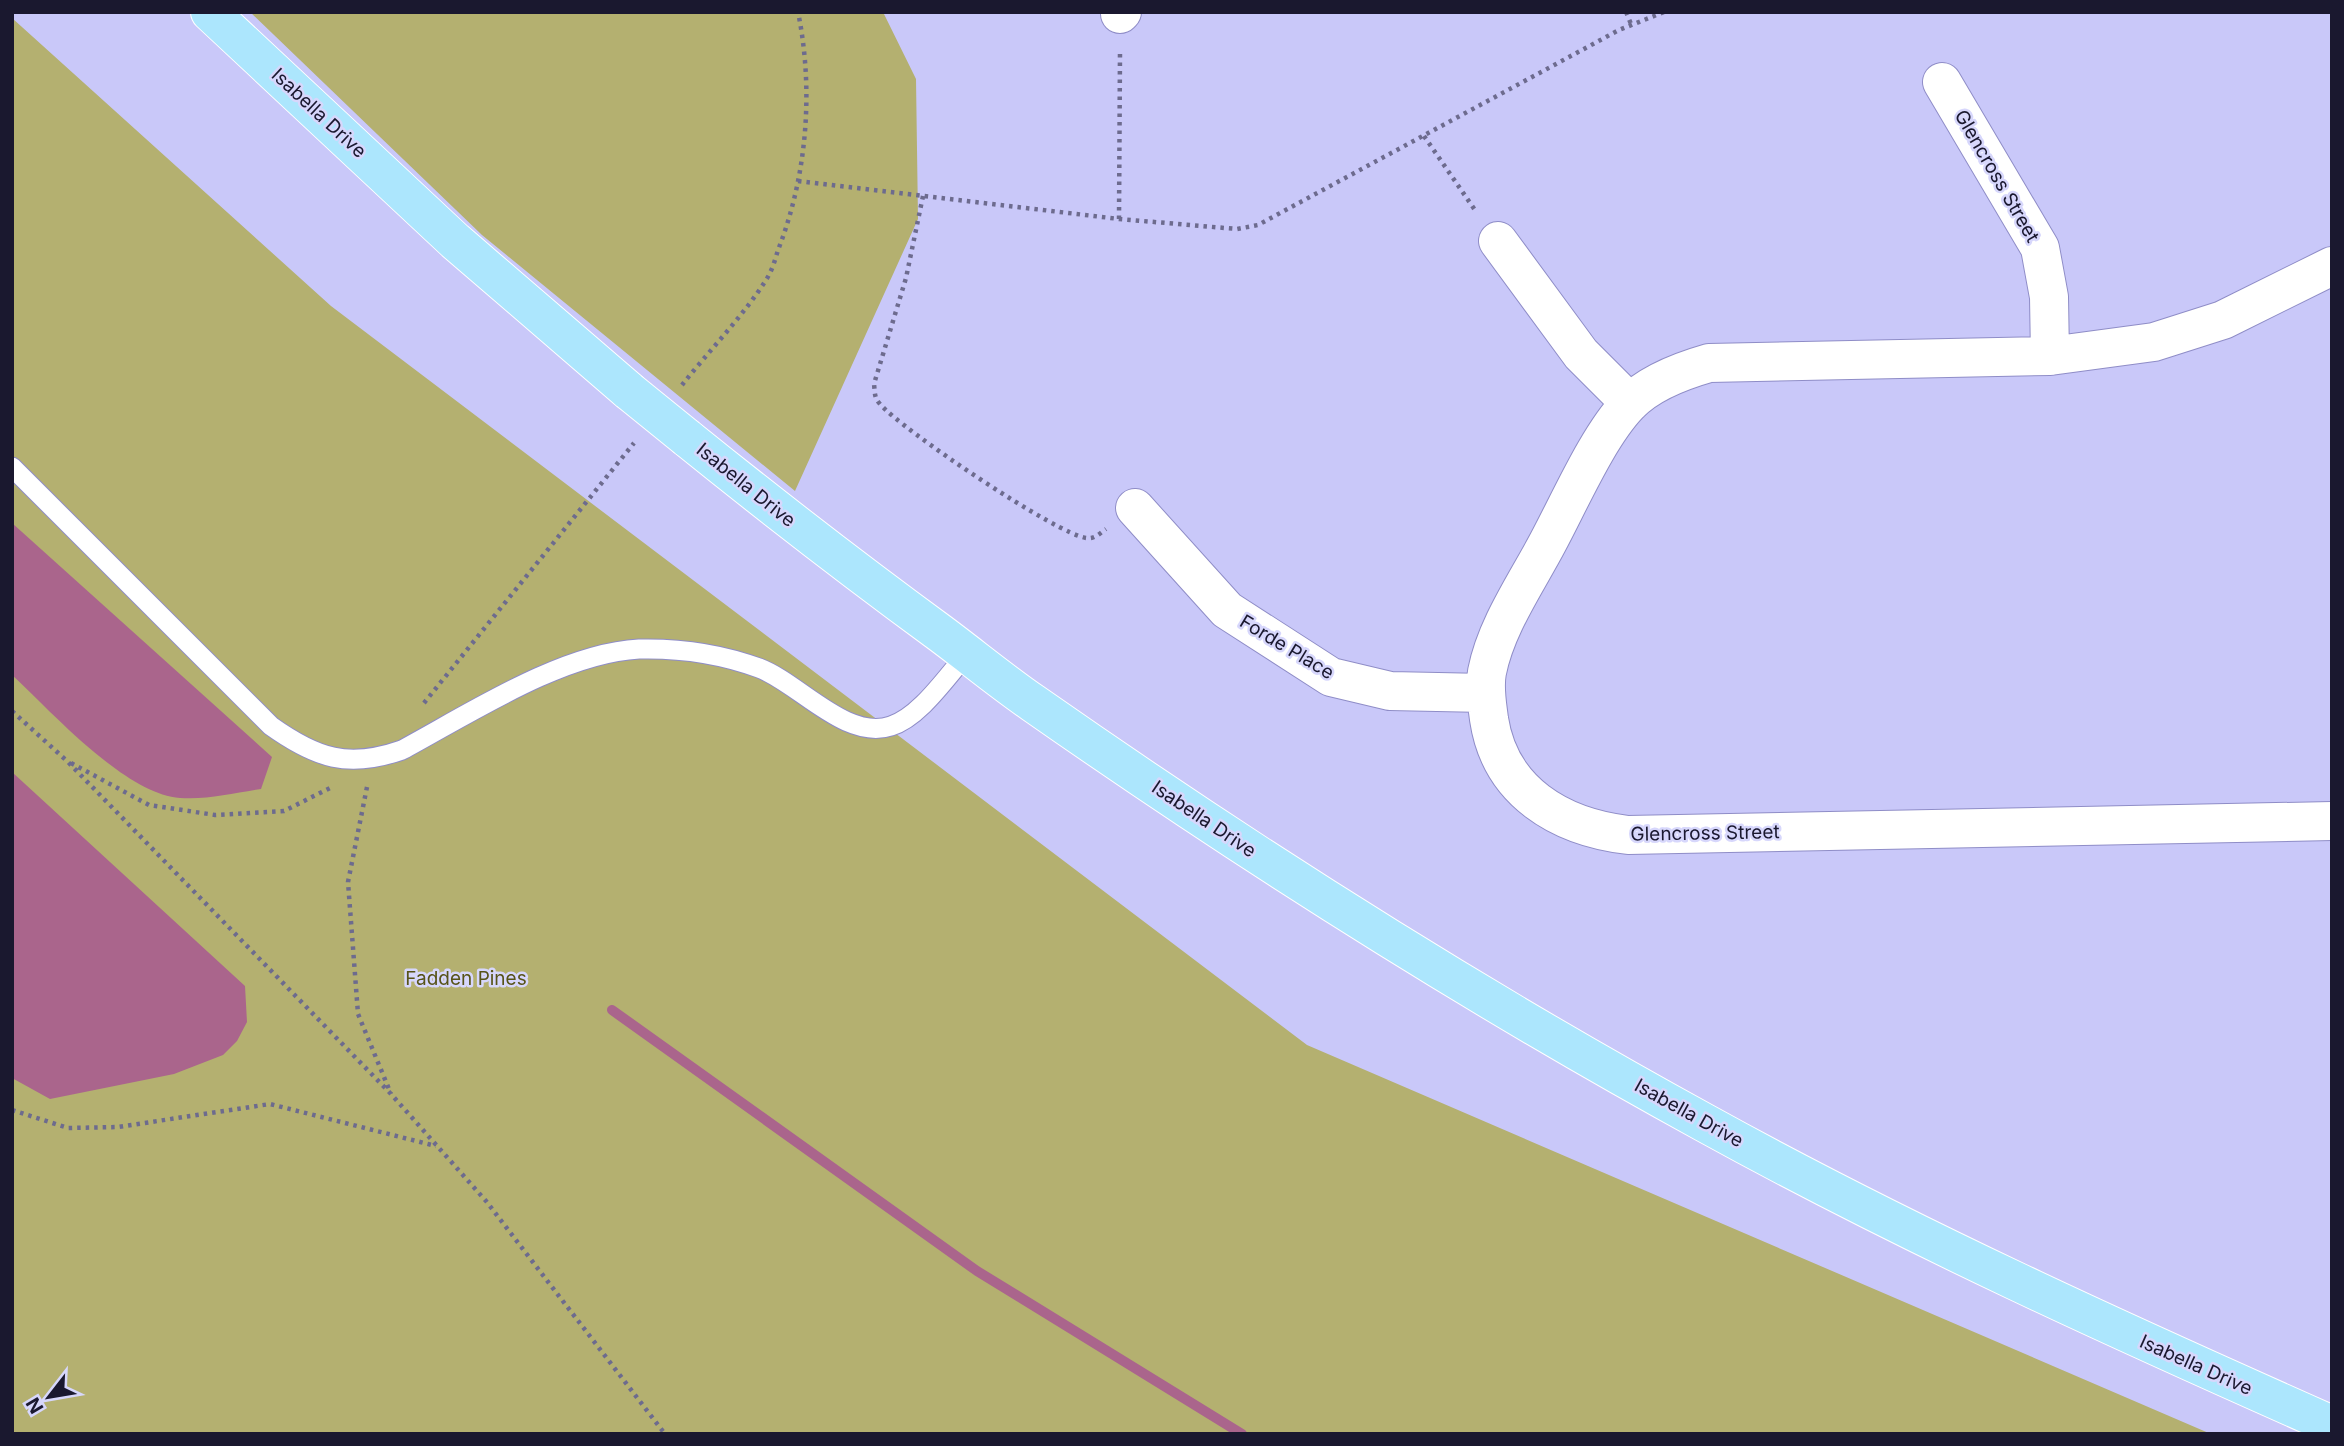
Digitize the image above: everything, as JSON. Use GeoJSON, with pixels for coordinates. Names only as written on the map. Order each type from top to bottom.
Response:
{"type":"FeatureCollection","features":[{"type":"Feature","properties":{"kind":"main road","name":"Isabella Drive"},"geometry":{"type":"LineString","coordinates":[[210,12],[455,241],[629,391],[806,534],[1030,701],[1273,866],[1559,1041],[1707,1125],[2097,1321],[2332,1425]]}},
{"type":"Feature","properties":{"kind":"street","name":"Glencross Street"},"geometry":{"type":"LineString","coordinates":[[1942,82],[2040,248],[2049,297],[2050,356]]}},
{"type":"Feature","properties":{"kind":"street"},"geometry":{"type":"LineString","coordinates":[[1498,240],[1581,354],[1630,403]]}},
{"type":"Feature","properties":{"kind":"street","name":"Glencross Street"},"geometry":{"type":"LineString","coordinates":[[2332,266],[2223,320],[2154,342],[2050,356],[1709,363],[1674,373],[1630,403],[1605,436],[1502,629],[1487,671],[1485,692],[1493,741],[1516,783],[1553,814],[1602,832],[1642,835],[2332,821]]}},
{"type":"Feature","properties":{"kind":"street","name":"Forde Place"},"geometry":{"type":"LineString","coordinates":[[1135,508],[1227,610],[1331,677],[1390,691],[1485,692]]}},
{"type":"Feature","properties":{"kind":"lane"},"geometry":{"type":"LineString","coordinates":[[12,467],[271,726],[297,745],[325,757],[376,764],[525,684],[604,654],[637,649],[676,649],[716,655],[762,669],[841,718],[869,730],[891,726],[911,716],[967,654]]}},
{"type":"Feature","properties":{"kind":"path"},"geometry":{"type":"LineString","coordinates":[[1626,12],[1631,24]]}},
{"type":"Feature","properties":{"kind":"path"},"geometry":{"type":"LineString","coordinates":[[798,181],[1119,219],[1237,229],[1258,225],[1631,24],[1664,12]]}},
{"type":"Feature","properties":{"kind":"path"},"geometry":{"type":"LineString","coordinates":[[1119,219],[1121,13]]}},
{"type":"Feature","properties":{"kind":"path"},"geometry":{"type":"LineString","coordinates":[[1423,136],[1498,240]]}},
{"type":"Feature","properties":{"kind":"path"},"geometry":{"type":"LineString","coordinates":[[923,196],[906,278],[874,384],[875,397],[908,428],[991,486],[1065,530],[1085,538],[1096,536],[1135,508]]}},
{"type":"Feature","properties":{"kind":"path"},"geometry":{"type":"LineString","coordinates":[[12,711],[67,761],[391,1094],[485,1201],[616,1367],[665,1434]]}},
{"type":"Feature","properties":{"kind":"path"},"geometry":{"type":"LineString","coordinates":[[67,761],[149,805],[215,815],[284,811],[376,764]]}},
{"type":"Feature","properties":{"kind":"path"},"geometry":{"type":"LineString","coordinates":[[376,764],[348,882],[358,1014],[391,1094]]}},
{"type":"Feature","properties":{"kind":"path"},"geometry":{"type":"LineString","coordinates":[[12,1110],[68,1128],[118,1127],[270,1104],[436,1146]]}},
{"type":"Feature","properties":{"kind":"green space"},"geometry":{"type":"Polygon","coordinates":[[[250,12],[883,12],[916,79],[918,219],[795,491],[482,235],[250,12]]]}},
{"type":"Feature","properties":{"kind":"green space","name":"Fadden Pines"},"geometry":{"type":"Polygon","coordinates":[[[12,18],[331,306],[1307,1045],[2211,1434],[12,1434],[12,18]]]}},
{"type":"Feature","properties":{"kind":"shaded area"},"geometry":{"type":"Polygon","coordinates":[[[12,523],[272,757],[261,789],[200,798],[180,798],[159,793],[136,782],[90,749],[12,675],[12,523]]]}},
{"type":"Feature","properties":{"kind":"shaded area"},"geometry":{"type":"Polygon","coordinates":[[[12,772],[245,986],[247,1022],[237,1041],[223,1055],[174,1074],[50,1099],[12,1078],[12,772]]]}},
{"type":"Feature","properties":{"kind":"waterway"},"geometry":{"type":"LineString","coordinates":[[612,1010],[977,1271],[1242,1434]]}}]}
